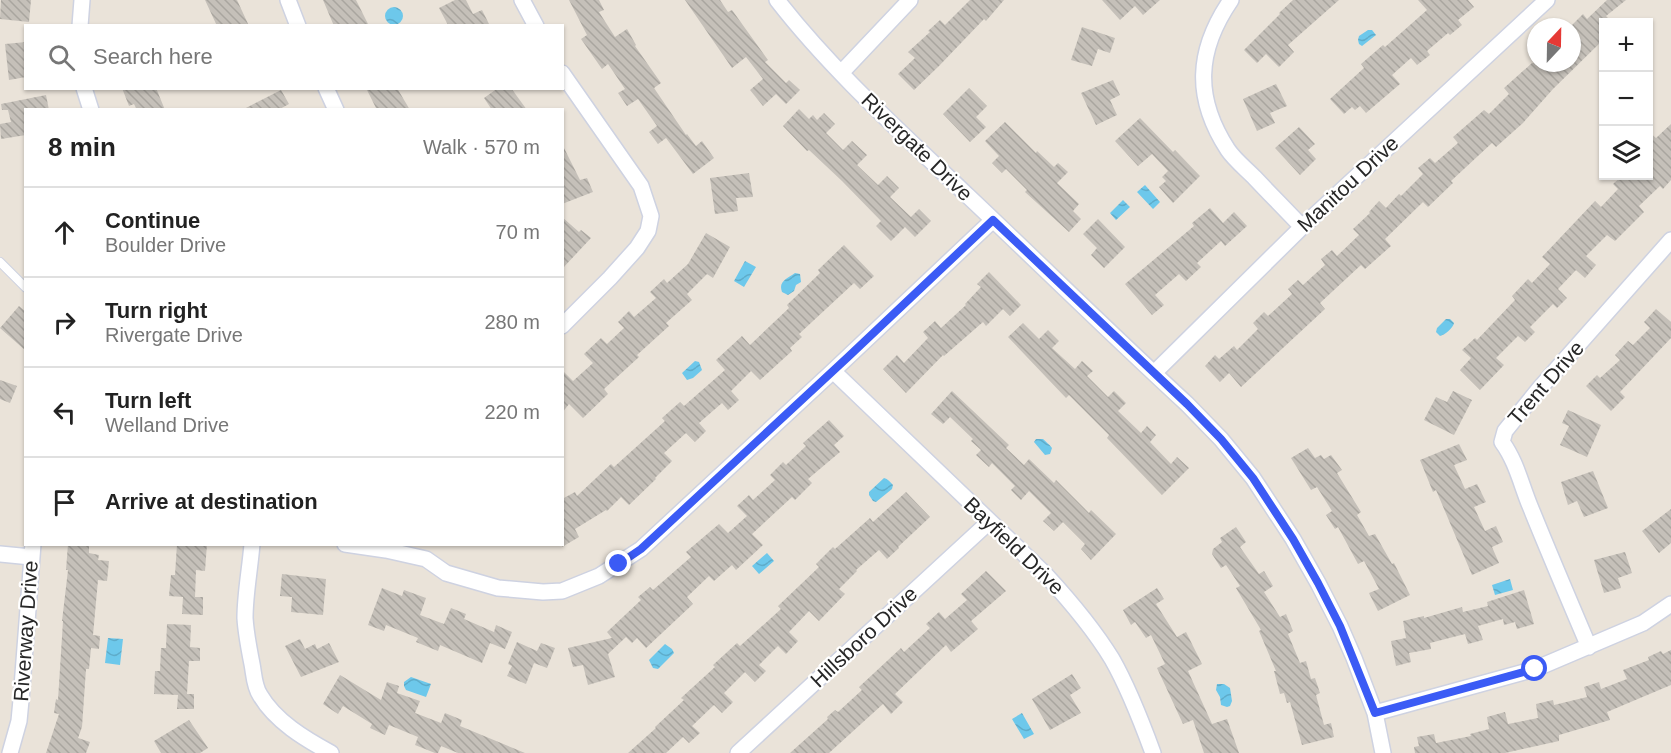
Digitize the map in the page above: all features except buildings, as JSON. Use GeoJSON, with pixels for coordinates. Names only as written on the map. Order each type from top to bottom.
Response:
{"type":"FeatureCollection","features":[{"type":"Feature","properties":{"kind":"street"},"geometry":{"type":"LineString","coordinates":[[80,24],[81,0]]}},
{"type":"Feature","properties":{"kind":"street"},"geometry":{"type":"LineString","coordinates":[[288,0],[297,24]]}},
{"type":"Feature","properties":{"kind":"street"},"geometry":{"type":"LineString","coordinates":[[522,0],[535,24]]}},
{"type":"Feature","properties":{"kind":"street","name":"Rivergate Drive"},"geometry":{"type":"LineString","coordinates":[[777,0],[841,73],[1187,404],[1221,439],[1253,478],[1293,539],[1340,626],[1375,713],[1383,753]]}},
{"type":"Feature","properties":{"kind":"street"},"geometry":{"type":"LineString","coordinates":[[841,73],[910,0]]}},
{"type":"Feature","properties":{"kind":"street"},"geometry":{"type":"LineString","coordinates":[[1231,0],[1216,24],[1204,59],[1204,85],[1208,110],[1229,152],[1302,227]]}},
{"type":"Feature","properties":{"kind":"street","name":"Manitou Drive"},"geometry":{"type":"LineString","coordinates":[[1154,373],[1302,227],[1547,0]]}},
{"type":"Feature","properties":{"kind":"street"},"geometry":{"type":"LineString","coordinates":[[564,76],[640,186],[651,216],[648,231],[637,248],[564,324]]}},
{"type":"Feature","properties":{"kind":"street"},"geometry":{"type":"LineString","coordinates":[[85,90],[90,108]]}},
{"type":"Feature","properties":{"kind":"street"},"geometry":{"type":"LineString","coordinates":[[327,90],[335,108]]}},
{"type":"Feature","properties":{"kind":"street"},"geometry":{"type":"LineString","coordinates":[[359,546],[428,552],[446,573],[498,588],[543,592],[562,591],[599,576],[641,549],[993,220]]}},
{"type":"Feature","properties":{"kind":"street","name":"Trent Drive"},"geometry":{"type":"LineString","coordinates":[[1589,647],[1517,470],[1502,442],[1504,431],[1671,240]]}},
{"type":"Feature","properties":{"kind":"street","name":"Bayfield Drive"},"geometry":{"type":"LineString","coordinates":[[833,371],[1046,575],[1079,612],[1112,660],[1153,753]]}},
{"type":"Feature","properties":{"kind":"street","name":"Hillsboro Drive"},"geometry":{"type":"LineString","coordinates":[[738,753],[989,522]]}},
{"type":"Feature","properties":{"kind":"street"},"geometry":{"type":"LineString","coordinates":[[252,546],[245,618],[259,693],[269,708],[282,720],[331,753]]}},
{"type":"Feature","properties":{"kind":"street"},"geometry":{"type":"LineString","coordinates":[[0,554],[32,551]]}},
{"type":"Feature","properties":{"kind":"street","name":"Riverway Drive"},"geometry":{"type":"LineString","coordinates":[[10,753],[19,721],[32,551]]}},
{"type":"Feature","properties":{"kind":"street"},"geometry":{"type":"LineString","coordinates":[[1375,713],[1535,669],[1643,622],[1671,604]]}},
{"type":"Feature","properties":{"kind":"lane"},"geometry":{"type":"LineString","coordinates":[[0,262],[24,286]]}},
{"type":"Feature","properties":{"kind":"water"},"geometry":{"type":"Polygon","coordinates":[[[394,7],[402,13],[402,19],[397,24],[388,22],[385,16],[388,10],[394,7]]]}},
{"type":"Feature","properties":{"kind":"water"},"geometry":{"type":"Polygon","coordinates":[[[1372,30],[1376,35],[1362,46],[1359,44],[1359,36],[1372,30]]]}},
{"type":"Feature","properties":{"kind":"water"},"geometry":{"type":"Polygon","coordinates":[[[1145,185],[1160,202],[1153,209],[1137,192],[1145,185]]]}},
{"type":"Feature","properties":{"kind":"water"},"geometry":{"type":"Polygon","coordinates":[[[1123,200],[1130,207],[1116,220],[1110,213],[1123,200]]]}},
{"type":"Feature","properties":{"kind":"water"},"geometry":{"type":"Polygon","coordinates":[[[745,261],[756,267],[744,287],[734,281],[745,261]]]}},
{"type":"Feature","properties":{"kind":"water"},"geometry":{"type":"Polygon","coordinates":[[[795,273],[800,274],[801,282],[788,295],[782,292],[781,285],[795,273]]]}},
{"type":"Feature","properties":{"kind":"water"},"geometry":{"type":"Polygon","coordinates":[[[1446,319],[1454,323],[1440,336],[1436,332],[1437,328],[1446,319]]]}},
{"type":"Feature","properties":{"kind":"water"},"geometry":{"type":"Polygon","coordinates":[[[695,361],[699,362],[702,370],[687,380],[682,373],[695,361]]]}},
{"type":"Feature","properties":{"kind":"water"},"geometry":{"type":"Polygon","coordinates":[[[1036,439],[1043,439],[1050,445],[1052,448],[1050,454],[1045,455],[1034,442],[1036,439]]]}},
{"type":"Feature","properties":{"kind":"water"},"geometry":{"type":"Polygon","coordinates":[[[884,478],[893,485],[892,489],[876,502],[873,501],[869,492],[884,478]]]}},
{"type":"Feature","properties":{"kind":"water"},"geometry":{"type":"Polygon","coordinates":[[[767,553],[774,561],[759,574],[752,566],[767,553]]]}},
{"type":"Feature","properties":{"kind":"water"},"geometry":{"type":"Polygon","coordinates":[[[1510,579],[1513,590],[1495,595],[1492,585],[1510,579]]]}},
{"type":"Feature","properties":{"kind":"water"},"geometry":{"type":"Polygon","coordinates":[[[108,638],[123,639],[120,665],[105,663],[108,638]]]}},
{"type":"Feature","properties":{"kind":"water"},"geometry":{"type":"Polygon","coordinates":[[[665,644],[674,653],[658,669],[653,668],[649,660],[665,644]]]}},
{"type":"Feature","properties":{"kind":"water"},"geometry":{"type":"Polygon","coordinates":[[[411,677],[431,684],[426,697],[406,690],[404,682],[411,677]]]}},
{"type":"Feature","properties":{"kind":"water"},"geometry":{"type":"Polygon","coordinates":[[[1217,684],[1224,684],[1230,688],[1232,701],[1230,706],[1221,705],[1216,690],[1217,684]]]}},
{"type":"Feature","properties":{"kind":"water"},"geometry":{"type":"Polygon","coordinates":[[[1022,713],[1034,734],[1024,739],[1012,719],[1022,713]]]}},
{"type":"Feature","properties":{"kind":"route"},"geometry":{"type":"LineString","coordinates":[[619,564],[641,549],[993,220],[1187,404],[1221,439],[1253,478],[1293,539],[1318,583],[1340,626],[1375,713],[1535,669]]}}]}
